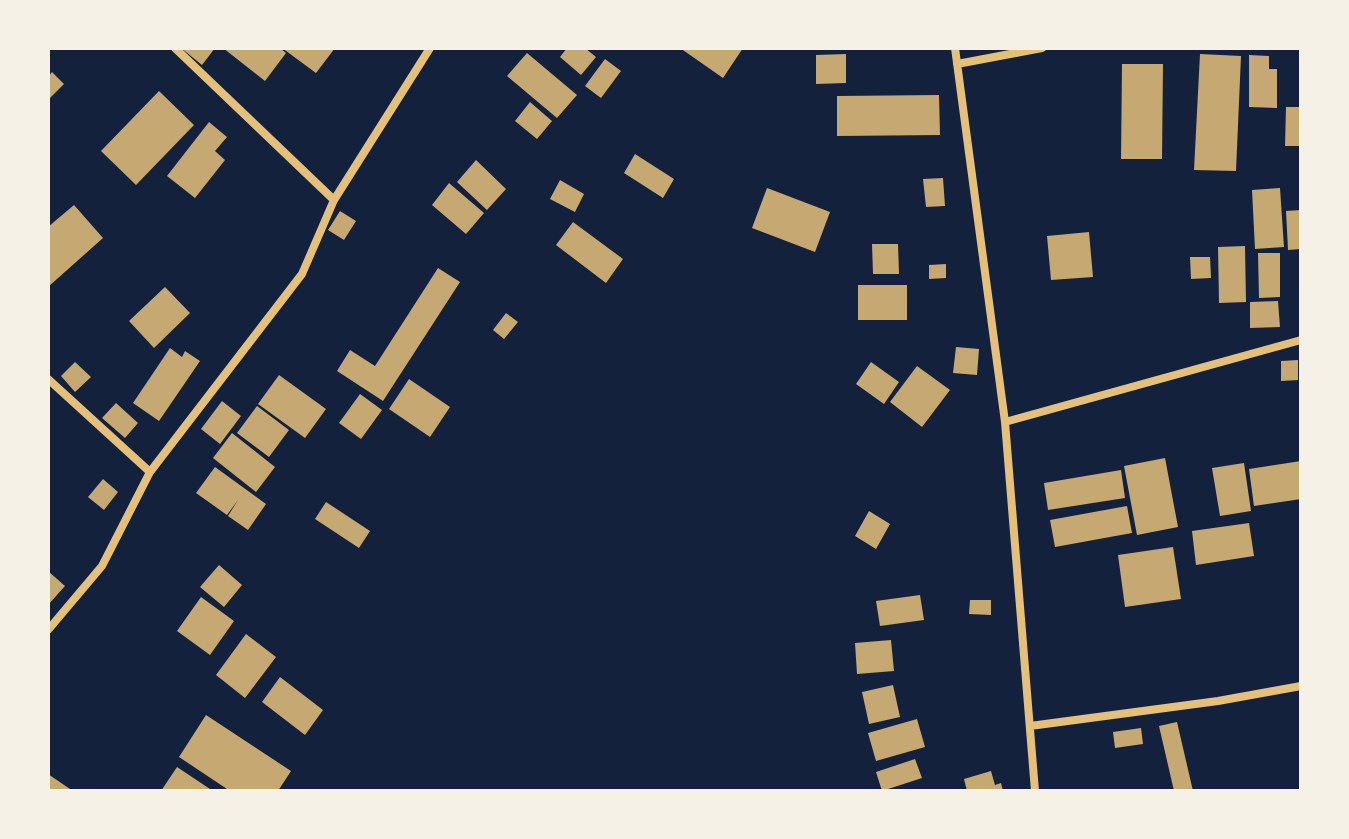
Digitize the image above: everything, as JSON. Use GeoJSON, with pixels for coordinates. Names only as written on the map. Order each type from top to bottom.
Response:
{"type":"FeatureCollection","features":[{"type":"Feature","properties":{"kind":"street"},"geometry":{"type":"LineString","coordinates":[[175,48],[334,200]]}},
{"type":"Feature","properties":{"kind":"street"},"geometry":{"type":"LineString","coordinates":[[48,630],[102,566],[150,472],[302,274],[334,200],[430,48]]}},
{"type":"Feature","properties":{"kind":"street"},"geometry":{"type":"LineString","coordinates":[[955,48],[1005,422],[1035,791]]}},
{"type":"Feature","properties":{"kind":"street"},"geometry":{"type":"LineString","coordinates":[[957,64],[1042,48]]}},
{"type":"Feature","properties":{"kind":"street"},"geometry":{"type":"LineString","coordinates":[[1005,422],[1301,340]]}},
{"type":"Feature","properties":{"kind":"street"},"geometry":{"type":"LineString","coordinates":[[48,379],[150,472]]}},
{"type":"Feature","properties":{"kind":"street"},"geometry":{"type":"LineString","coordinates":[[1030,726],[1218,701],[1301,686]]}},
{"type":"Feature","properties":{"kind":"building"},"geometry":{"type":"Polygon","coordinates":[[[181,48],[215,48],[202,65],[181,48]]]}},
{"type":"Feature","properties":{"kind":"building"},"geometry":{"type":"Polygon","coordinates":[[[223,48],[280,48],[286,53],[265,81],[223,48]]]}},
{"type":"Feature","properties":{"kind":"building"},"geometry":{"type":"Polygon","coordinates":[[[282,48],[335,48],[316,73],[282,48]]]}},
{"type":"Feature","properties":{"kind":"building"},"geometry":{"type":"Polygon","coordinates":[[[567,48],[585,48],[596,57],[581,75],[560,57],[567,48]]]}},
{"type":"Feature","properties":{"kind":"building"},"geometry":{"type":"Polygon","coordinates":[[[680,48],[743,48],[723,78],[680,48]]]}},
{"type":"Feature","properties":{"kind":"building"},"geometry":{"type":"Polygon","coordinates":[[[527,53],[577,95],[557,118],[507,76],[527,53]]]}},
{"type":"Feature","properties":{"kind":"building"},"geometry":{"type":"Polygon","coordinates":[[[846,54],[846,83],[816,84],[816,55],[846,54]]]}},
{"type":"Feature","properties":{"kind":"building"},"geometry":{"type":"Polygon","coordinates":[[[1200,54],[1241,56],[1236,171],[1194,170],[1200,54]]]}},
{"type":"Feature","properties":{"kind":"building"},"geometry":{"type":"Polygon","coordinates":[[[1249,55],[1269,56],[1269,69],[1277,69],[1277,108],[1249,107],[1249,55]]]}},
{"type":"Feature","properties":{"kind":"building"},"geometry":{"type":"Polygon","coordinates":[[[605,59],[621,71],[601,98],[585,86],[605,59]]]}},
{"type":"Feature","properties":{"kind":"building"},"geometry":{"type":"Polygon","coordinates":[[[1122,64],[1163,64],[1162,159],[1121,159],[1122,64]]]}},
{"type":"Feature","properties":{"kind":"building"},"geometry":{"type":"Polygon","coordinates":[[[52,72],[64,84],[48,100],[48,77],[52,72]]]}},
{"type":"Feature","properties":{"kind":"building"},"geometry":{"type":"Polygon","coordinates":[[[159,91],[194,125],[136,185],[101,151],[159,91]]]}},
{"type":"Feature","properties":{"kind":"building"},"geometry":{"type":"Polygon","coordinates":[[[939,95],[940,135],[837,136],[837,96],[939,95]]]}},
{"type":"Feature","properties":{"kind":"building"},"geometry":{"type":"Polygon","coordinates":[[[530,102],[552,121],[537,139],[515,121],[530,102]]]}},
{"type":"Feature","properties":{"kind":"building"},"geometry":{"type":"Polygon","coordinates":[[[1286,107],[1301,107],[1301,146],[1285,146],[1286,107]]]}},
{"type":"Feature","properties":{"kind":"building"},"geometry":{"type":"Polygon","coordinates":[[[209,122],[227,137],[215,151],[225,160],[195,198],[167,176],[209,122]]]}},
{"type":"Feature","properties":{"kind":"building"},"geometry":{"type":"Polygon","coordinates":[[[635,154],[674,179],[663,198],[624,173],[635,154]]]}},
{"type":"Feature","properties":{"kind":"building"},"geometry":{"type":"Polygon","coordinates":[[[476,160],[506,189],[487,210],[457,182],[476,160]]]}},
{"type":"Feature","properties":{"kind":"building"},"geometry":{"type":"Polygon","coordinates":[[[943,178],[945,206],[926,207],[923,179],[943,178]]]}},
{"type":"Feature","properties":{"kind":"building"},"geometry":{"type":"Polygon","coordinates":[[[560,180],[584,194],[575,212],[550,199],[560,180]]]}},
{"type":"Feature","properties":{"kind":"building"},"geometry":{"type":"Polygon","coordinates":[[[449,183],[484,213],[466,234],[432,205],[449,183]]]}},
{"type":"Feature","properties":{"kind":"building"},"geometry":{"type":"Polygon","coordinates":[[[767,188],[830,212],[815,252],[752,228],[767,188]]]}},
{"type":"Feature","properties":{"kind":"building"},"geometry":{"type":"Polygon","coordinates":[[[1280,188],[1284,247],[1255,249],[1252,190],[1280,188]]]}},
{"type":"Feature","properties":{"kind":"building"},"geometry":{"type":"Polygon","coordinates":[[[74,205],[103,238],[48,287],[48,227],[74,205]]]}},
{"type":"Feature","properties":{"kind":"building"},"geometry":{"type":"Polygon","coordinates":[[[1301,210],[1301,249],[1288,250],[1286,211],[1301,210]]]}},
{"type":"Feature","properties":{"kind":"building"},"geometry":{"type":"Polygon","coordinates":[[[340,211],[356,221],[344,240],[328,230],[340,211]]]}},
{"type":"Feature","properties":{"kind":"building"},"geometry":{"type":"Polygon","coordinates":[[[573,222],[623,259],[606,283],[556,245],[573,222]]]}},
{"type":"Feature","properties":{"kind":"building"},"geometry":{"type":"Polygon","coordinates":[[[1089,232],[1093,277],[1051,280],[1047,236],[1089,232]]]}},
{"type":"Feature","properties":{"kind":"building"},"geometry":{"type":"Polygon","coordinates":[[[872,244],[898,244],[899,274],[873,274],[872,244]]]}},
{"type":"Feature","properties":{"kind":"building"},"geometry":{"type":"Polygon","coordinates":[[[1245,246],[1246,302],[1219,303],[1218,247],[1245,246]]]}},
{"type":"Feature","properties":{"kind":"building"},"geometry":{"type":"Polygon","coordinates":[[[1258,253],[1280,253],[1280,297],[1259,298],[1258,253]]]}},
{"type":"Feature","properties":{"kind":"building"},"geometry":{"type":"Polygon","coordinates":[[[1190,257],[1210,257],[1211,278],[1191,279],[1190,257]]]}},
{"type":"Feature","properties":{"kind":"building"},"geometry":{"type":"Polygon","coordinates":[[[946,264],[946,278],[929,279],[929,265],[946,264]]]}},
{"type":"Feature","properties":{"kind":"building"},"geometry":{"type":"Polygon","coordinates":[[[438,268],[460,282],[383,401],[337,371],[350,350],[375,366],[438,268]]]}},
{"type":"Feature","properties":{"kind":"building"},"geometry":{"type":"Polygon","coordinates":[[[858,285],[907,285],[907,320],[858,320],[858,285]]]}},
{"type":"Feature","properties":{"kind":"building"},"geometry":{"type":"Polygon","coordinates":[[[165,287],[190,313],[154,348],[129,321],[165,287]]]}},
{"type":"Feature","properties":{"kind":"building"},"geometry":{"type":"Polygon","coordinates":[[[1278,301],[1280,327],[1250,328],[1250,302],[1278,301]]]}},
{"type":"Feature","properties":{"kind":"building"},"geometry":{"type":"Polygon","coordinates":[[[506,313],[518,322],[504,339],[493,330],[506,313]]]}},
{"type":"Feature","properties":{"kind":"building"},"geometry":{"type":"Polygon","coordinates":[[[956,347],[979,349],[977,375],[953,373],[956,347]]]}},
{"type":"Feature","properties":{"kind":"building"},"geometry":{"type":"Polygon","coordinates":[[[170,348],[182,357],[185,351],[200,361],[159,421],[133,403],[170,348]]]}},
{"type":"Feature","properties":{"kind":"building"},"geometry":{"type":"Polygon","coordinates":[[[1298,360],[1298,380],[1281,381],[1281,361],[1298,360]]]}},
{"type":"Feature","properties":{"kind":"building"},"geometry":{"type":"Polygon","coordinates":[[[75,362],[91,377],[75,392],[61,376],[75,362]]]}},
{"type":"Feature","properties":{"kind":"building"},"geometry":{"type":"Polygon","coordinates":[[[871,362],[899,382],[884,404],[856,384],[871,362]]]}},
{"type":"Feature","properties":{"kind":"building"},"geometry":{"type":"Polygon","coordinates":[[[917,366],[950,390],[922,427],[890,402],[917,366]]]}},
{"type":"Feature","properties":{"kind":"building"},"geometry":{"type":"Polygon","coordinates":[[[279,375],[326,409],[305,438],[258,404],[279,375]]]}},
{"type":"Feature","properties":{"kind":"building"},"geometry":{"type":"Polygon","coordinates":[[[409,379],[450,407],[430,437],[389,409],[409,379]]]}},
{"type":"Feature","properties":{"kind":"building"},"geometry":{"type":"Polygon","coordinates":[[[360,394],[382,410],[361,439],[339,423],[360,394]]]}},
{"type":"Feature","properties":{"kind":"building"},"geometry":{"type":"Polygon","coordinates":[[[222,401],[241,416],[220,444],[201,429],[222,401]]]}},
{"type":"Feature","properties":{"kind":"building"},"geometry":{"type":"Polygon","coordinates":[[[116,403],[138,423],[125,438],[102,418],[116,403]]]}},
{"type":"Feature","properties":{"kind":"building"},"geometry":{"type":"Polygon","coordinates":[[[257,406],[289,430],[269,457],[237,433],[257,406]]]}},
{"type":"Feature","properties":{"kind":"building"},"geometry":{"type":"Polygon","coordinates":[[[232,433],[275,467],[256,492],[213,458],[232,433]]]}},
{"type":"Feature","properties":{"kind":"building"},"geometry":{"type":"Polygon","coordinates":[[[1165,458],[1178,527],[1137,535],[1124,466],[1165,458]]]}},
{"type":"Feature","properties":{"kind":"building"},"geometry":{"type":"Polygon","coordinates":[[[1301,461],[1301,499],[1254,506],[1249,469],[1301,461]]]}},
{"type":"Feature","properties":{"kind":"building"},"geometry":{"type":"Polygon","coordinates":[[[1244,463],[1251,511],[1220,516],[1212,468],[1244,463]]]}},
{"type":"Feature","properties":{"kind":"building"},"geometry":{"type":"Polygon","coordinates":[[[215,467],[266,504],[248,530],[228,516],[238,500],[227,515],[196,493],[215,467]]]}},
{"type":"Feature","properties":{"kind":"building"},"geometry":{"type":"Polygon","coordinates":[[[1121,470],[1125,498],[1048,510],[1044,483],[1121,470]]]}},
{"type":"Feature","properties":{"kind":"building"},"geometry":{"type":"Polygon","coordinates":[[[103,479],[118,492],[104,510],[88,497],[103,479]]]}},
{"type":"Feature","properties":{"kind":"building"},"geometry":{"type":"Polygon","coordinates":[[[326,502],[370,531],[359,548],[315,519],[326,502]]]}},
{"type":"Feature","properties":{"kind":"building"},"geometry":{"type":"Polygon","coordinates":[[[1127,506],[1132,533],[1055,547],[1050,520],[1127,506]]]}},
{"type":"Feature","properties":{"kind":"building"},"geometry":{"type":"Polygon","coordinates":[[[869,511],[890,524],[876,549],[855,536],[869,511]]]}},
{"type":"Feature","properties":{"kind":"building"},"geometry":{"type":"Polygon","coordinates":[[[1249,523],[1254,556],[1196,565],[1192,531],[1249,523]]]}},
{"type":"Feature","properties":{"kind":"building"},"geometry":{"type":"Polygon","coordinates":[[[1173,547],[1181,599],[1125,607],[1118,555],[1173,547]]]}},
{"type":"Feature","properties":{"kind":"building"},"geometry":{"type":"Polygon","coordinates":[[[219,565],[242,585],[224,607],[200,587],[219,565]]]}},
{"type":"Feature","properties":{"kind":"building"},"geometry":{"type":"Polygon","coordinates":[[[48,571],[65,586],[48,605],[48,571]]]}},
{"type":"Feature","properties":{"kind":"building"},"geometry":{"type":"Polygon","coordinates":[[[920,595],[924,620],[880,626],[876,601],[920,595]]]}},
{"type":"Feature","properties":{"kind":"building"},"geometry":{"type":"Polygon","coordinates":[[[201,597],[234,621],[210,655],[177,631],[201,597]]]}},
{"type":"Feature","properties":{"kind":"building"},"geometry":{"type":"Polygon","coordinates":[[[970,600],[991,600],[991,615],[969,614],[970,600]]]}},
{"type":"Feature","properties":{"kind":"building"},"geometry":{"type":"Polygon","coordinates":[[[246,634],[276,657],[245,698],[216,675],[246,634]]]}},
{"type":"Feature","properties":{"kind":"building"},"geometry":{"type":"Polygon","coordinates":[[[891,640],[894,671],[857,674],[855,643],[891,640]]]}},
{"type":"Feature","properties":{"kind":"building"},"geometry":{"type":"Polygon","coordinates":[[[280,677],[323,710],[305,735],[262,702],[280,677]]]}},
{"type":"Feature","properties":{"kind":"building"},"geometry":{"type":"Polygon","coordinates":[[[893,685],[900,717],[869,724],[862,692],[893,685]]]}},
{"type":"Feature","properties":{"kind":"building"},"geometry":{"type":"Polygon","coordinates":[[[206,715],[291,771],[278,791],[230,791],[179,757],[206,715]]]}},
{"type":"Feature","properties":{"kind":"building"},"geometry":{"type":"Polygon","coordinates":[[[917,719],[925,747],[876,761],[868,733],[917,719]]]}},
{"type":"Feature","properties":{"kind":"building"},"geometry":{"type":"Polygon","coordinates":[[[1177,722],[1193,791],[1174,791],[1159,726],[1177,722]]]}},
{"type":"Feature","properties":{"kind":"building"},"geometry":{"type":"Polygon","coordinates":[[[1141,728],[1143,744],[1115,748],[1113,732],[1141,728]]]}},
{"type":"Feature","properties":{"kind":"building"},"geometry":{"type":"Polygon","coordinates":[[[915,759],[922,778],[882,791],[876,772],[915,759]]]}},
{"type":"Feature","properties":{"kind":"building"},"geometry":{"type":"Polygon","coordinates":[[[177,767],[213,791],[161,791],[177,767]]]}},
{"type":"Feature","properties":{"kind":"building"},"geometry":{"type":"Polygon","coordinates":[[[991,771],[995,785],[1001,783],[1003,791],[967,791],[964,779],[991,771]]]}},
{"type":"Feature","properties":{"kind":"building"},"geometry":{"type":"Polygon","coordinates":[[[48,774],[73,791],[48,791],[48,774]]]}}]}
